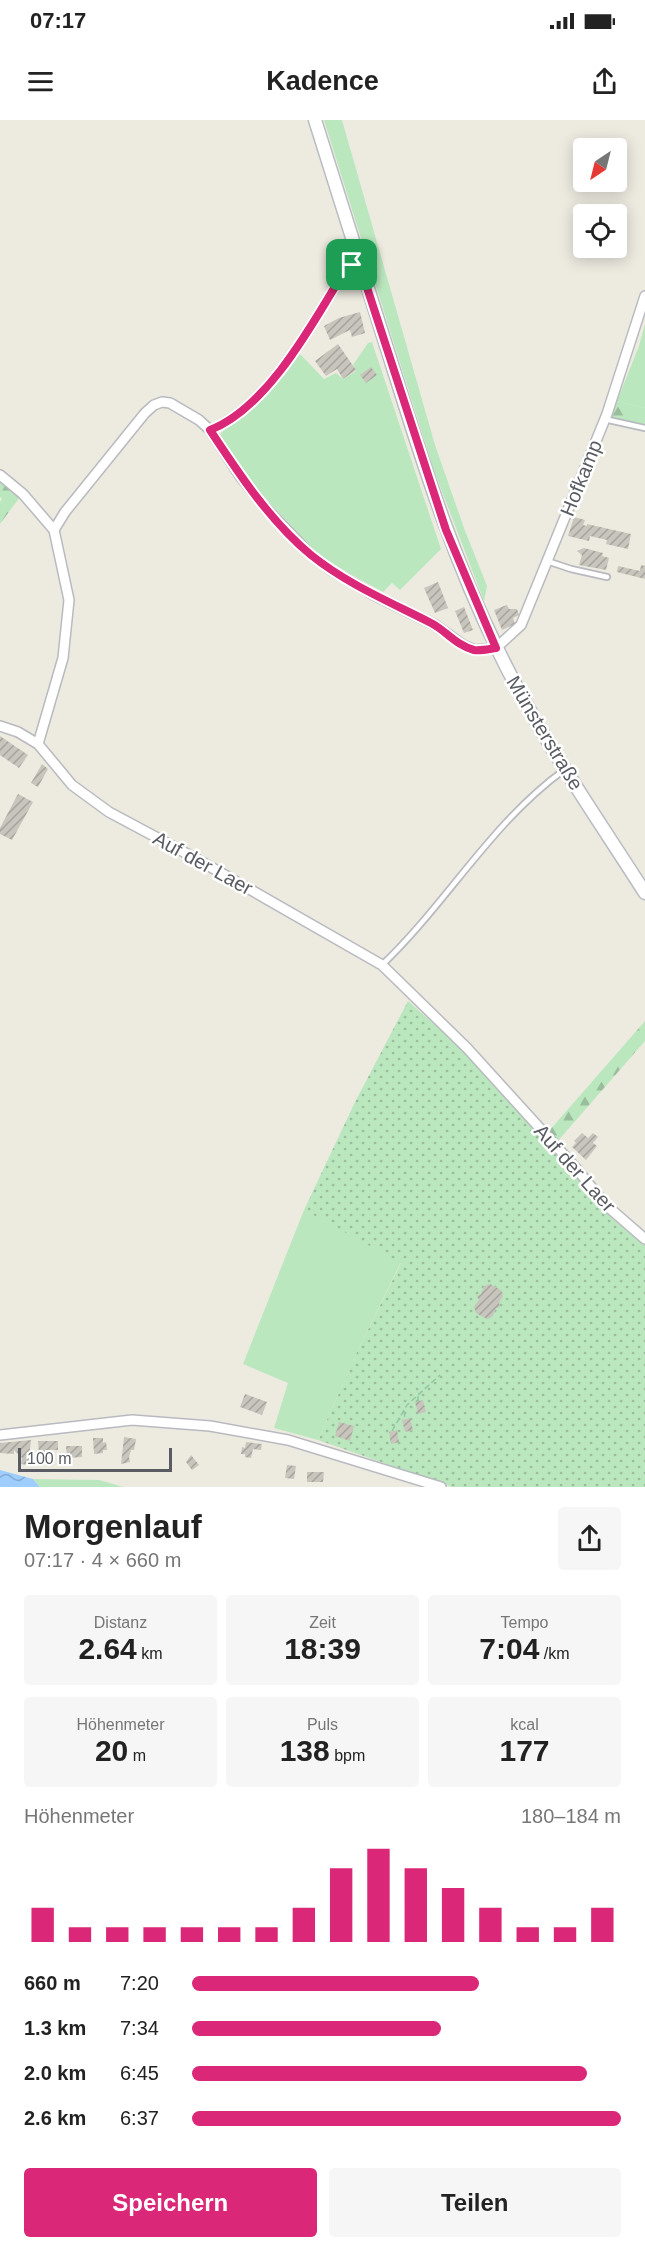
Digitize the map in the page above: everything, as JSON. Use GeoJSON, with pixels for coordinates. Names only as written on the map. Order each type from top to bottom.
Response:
{"type":"FeatureCollection","features":[{"type":"Feature","properties":{"kind":"main road","name":"Münsterstraße"},"geometry":{"type":"LineString","coordinates":[[315,120],[446,530],[496,648],[565,769],[645,892]]}},
{"type":"Feature","properties":{"kind":"street"},"geometry":{"type":"LineString","coordinates":[[210,430],[234,417],[287,363],[345,270],[359,263]]}},
{"type":"Feature","properties":{"kind":"street","name":"Hofkamp"},"geometry":{"type":"LineString","coordinates":[[496,648],[521,625],[604,419],[630,347],[645,296]]}},
{"type":"Feature","properties":{"kind":"street"},"geometry":{"type":"LineString","coordinates":[[54,530],[134,426],[153,405],[162,402],[177,406],[210,430],[257,498],[310,554],[331,570],[374,595],[435,625],[463,645],[475,650],[496,648]]}},
{"type":"Feature","properties":{"kind":"street"},"geometry":{"type":"LineString","coordinates":[[0,475],[23,494],[54,530],[69,600],[63,658],[38,744]]}},
{"type":"Feature","properties":{"kind":"street","name":"Auf der Laer"},"geometry":{"type":"LineString","coordinates":[[0,726],[18,732],[38,744],[72,785],[109,812],[382,964],[467,1048],[575,1167],[607,1206],[645,1239]]}},
{"type":"Feature","properties":{"kind":"street"},"geometry":{"type":"LineString","coordinates":[[0,1435],[132,1420],[210,1426],[288,1440],[441,1487]]}},
{"type":"Feature","properties":{"kind":"lane"},"geometry":{"type":"LineString","coordinates":[[604,419],[645,428]]}},
{"type":"Feature","properties":{"kind":"lane"},"geometry":{"type":"LineString","coordinates":[[547,561],[607,578]]}},
{"type":"Feature","properties":{"kind":"lane"},"geometry":{"type":"LineString","coordinates":[[382,964],[404,944],[458,876],[516,811],[539,788],[565,769]]}},
{"type":"Feature","properties":{"kind":"path"},"geometry":{"type":"LineString","coordinates":[[392,1431],[404,1410],[440,1375]]}},
{"type":"Feature","properties":{"kind":"path"},"geometry":{"type":"LineString","coordinates":[[417,1395],[418,1401]]}},
{"type":"Feature","properties":{"kind":"path"},"geometry":{"type":"LineString","coordinates":[[404,1410],[405,1419]]}},
{"type":"Feature","properties":{"kind":"green space"},"geometry":{"type":"Polygon","coordinates":[[[324,120],[342,120],[435,445],[487,586],[484,601],[433,468],[324,120]]]}},
{"type":"Feature","properties":{"kind":"green space"},"geometry":{"type":"Polygon","coordinates":[[[645,324],[645,408],[617,401],[639,346],[645,324]]]}},
{"type":"Feature","properties":{"kind":"green space"},"geometry":{"type":"Polygon","coordinates":[[[372,342],[441,549],[400,590],[392,583],[383,592],[322,558],[251,483],[218,436],[263,395],[299,353],[324,379],[336,373],[343,379],[356,371],[353,365],[368,343],[372,342]]]}},
{"type":"Feature","properties":{"kind":"green space"},"geometry":{"type":"Polygon","coordinates":[[[617,401],[645,408],[645,432],[609,423],[617,401]]]}},
{"type":"Feature","properties":{"kind":"green space"},"geometry":{"type":"Polygon","coordinates":[[[0,480],[20,497],[0,524],[2,499],[0,480]]]}},
{"type":"Feature","properties":{"kind":"green space"},"geometry":{"type":"Polygon","coordinates":[[[408,1001],[460,1047],[614,1220],[645,1246],[645,1487],[452,1487],[318,1440],[358,1350],[401,1263],[304,1210],[355,1102],[408,1001]]]}},
{"type":"Feature","properties":{"kind":"green space"},"geometry":{"type":"Polygon","coordinates":[[[645,1021],[645,1041],[557,1142],[549,1131],[645,1021]]]}},
{"type":"Feature","properties":{"kind":"green space"},"geometry":{"type":"Polygon","coordinates":[[[304,1210],[401,1262],[318,1440],[274,1428],[288,1383],[243,1364],[304,1210]]]}},
{"type":"Feature","properties":{"kind":"green space"},"geometry":{"type":"Polygon","coordinates":[[[33,1479],[99,1480],[123,1487],[40,1487],[33,1479]]]}},
{"type":"Feature","properties":{"kind":"water"},"geometry":{"type":"Polygon","coordinates":[[[0,1470],[33,1479],[40,1487],[0,1487],[0,1470]]]}},
{"type":"Feature","properties":{"kind":"building"},"geometry":{"type":"Polygon","coordinates":[[[360,312],[365,333],[352,337],[350,330],[330,340],[324,326],[339,318],[360,312]]]}},
{"type":"Feature","properties":{"kind":"building"},"geometry":{"type":"Polygon","coordinates":[[[338,344],[356,370],[343,379],[337,369],[326,376],[315,361],[338,344]]]}},
{"type":"Feature","properties":{"kind":"building"},"geometry":{"type":"Polygon","coordinates":[[[371,367],[377,375],[366,383],[360,375],[371,367]]]}},
{"type":"Feature","properties":{"kind":"building"},"geometry":{"type":"Polygon","coordinates":[[[574,517],[585,520],[583,525],[631,534],[628,549],[606,544],[607,540],[590,536],[589,541],[568,536],[574,517]]]}},
{"type":"Feature","properties":{"kind":"building"},"geometry":{"type":"Polygon","coordinates":[[[584,548],[603,553],[602,556],[609,558],[606,570],[579,565],[582,555],[577,551],[584,548]]]}},
{"type":"Feature","properties":{"kind":"building"},"geometry":{"type":"Polygon","coordinates":[[[641,565],[645,566],[645,579],[617,572],[618,566],[640,571],[641,565]]]}},
{"type":"Feature","properties":{"kind":"building"},"geometry":{"type":"Polygon","coordinates":[[[438,582],[448,608],[435,613],[424,588],[438,582]]]}},
{"type":"Feature","properties":{"kind":"building"},"geometry":{"type":"Polygon","coordinates":[[[507,605],[509,609],[517,609],[519,615],[513,618],[515,624],[502,630],[494,610],[507,605]]]}},
{"type":"Feature","properties":{"kind":"building"},"geometry":{"type":"Polygon","coordinates":[[[464,607],[473,630],[464,633],[455,611],[464,607]]]}},
{"type":"Feature","properties":{"kind":"building"},"geometry":{"type":"Polygon","coordinates":[[[0,736],[28,755],[19,768],[0,755],[0,736]]]}},
{"type":"Feature","properties":{"kind":"building"},"geometry":{"type":"Polygon","coordinates":[[[42,764],[48,769],[38,787],[31,783],[42,764]]]}},
{"type":"Feature","properties":{"kind":"building"},"geometry":{"type":"Polygon","coordinates":[[[18,794],[33,802],[12,840],[0,834],[0,828],[18,794]]]}},
{"type":"Feature","properties":{"kind":"building"},"geometry":{"type":"Polygon","coordinates":[[[582,1133],[588,1138],[593,1133],[598,1137],[593,1143],[597,1146],[586,1160],[572,1147],[576,1143],[574,1141],[582,1133]]]}},
{"type":"Feature","properties":{"kind":"building"},"geometry":{"type":"Polygon","coordinates":[[[490,1284],[501,1290],[503,1296],[499,1303],[500,1307],[496,1308],[493,1316],[487,1319],[476,1313],[474,1307],[479,1300],[477,1296],[481,1294],[484,1286],[490,1284]]]}},
{"type":"Feature","properties":{"kind":"building"},"geometry":{"type":"Polygon","coordinates":[[[245,1394],[267,1402],[262,1415],[240,1407],[245,1394]]]}},
{"type":"Feature","properties":{"kind":"building"},"geometry":{"type":"Polygon","coordinates":[[[423,1400],[426,1412],[418,1414],[415,1402],[423,1400]]]}},
{"type":"Feature","properties":{"kind":"building"},"geometry":{"type":"Polygon","coordinates":[[[410,1418],[413,1430],[405,1432],[402,1420],[410,1418]]]}},
{"type":"Feature","properties":{"kind":"building"},"geometry":{"type":"Polygon","coordinates":[[[339,1422],[354,1426],[350,1441],[335,1436],[339,1422]]]}},
{"type":"Feature","properties":{"kind":"building"},"geometry":{"type":"Polygon","coordinates":[[[397,1430],[399,1442],[391,1444],[389,1432],[397,1430]]]}},
{"type":"Feature","properties":{"kind":"building"},"geometry":{"type":"Polygon","coordinates":[[[124,1437],[136,1439],[134,1450],[131,1450],[129,1457],[130,1462],[121,1464],[124,1437]]]}},
{"type":"Feature","properties":{"kind":"building"},"geometry":{"type":"Polygon","coordinates":[[[93,1438],[103,1438],[107,1450],[94,1454],[93,1438]]]}},
{"type":"Feature","properties":{"kind":"building"},"geometry":{"type":"Polygon","coordinates":[[[31,1440],[28,1465],[21,1464],[22,1458],[14,1450],[14,1454],[0,1453],[0,1443],[31,1440]]]}},
{"type":"Feature","properties":{"kind":"building"},"geometry":{"type":"Polygon","coordinates":[[[38,1441],[58,1441],[58,1450],[45,1450],[45,1455],[39,1455],[38,1441]]]}},
{"type":"Feature","properties":{"kind":"building"},"geometry":{"type":"Polygon","coordinates":[[[246,1442],[262,1444],[261,1450],[253,1449],[251,1458],[245,1457],[245,1454],[241,1454],[246,1442]]]}},
{"type":"Feature","properties":{"kind":"building"},"geometry":{"type":"Polygon","coordinates":[[[66,1446],[82,1446],[82,1457],[67,1458],[66,1446]]]}},
{"type":"Feature","properties":{"kind":"building"},"geometry":{"type":"Polygon","coordinates":[[[191,1455],[199,1465],[192,1470],[186,1462],[191,1455]]]}},
{"type":"Feature","properties":{"kind":"building"},"geometry":{"type":"Polygon","coordinates":[[[287,1465],[296,1466],[294,1479],[285,1478],[287,1465]]]}},
{"type":"Feature","properties":{"kind":"building"},"geometry":{"type":"Polygon","coordinates":[[[307,1472],[324,1472],[323,1482],[307,1482],[307,1472]]]}},
{"type":"Feature","properties":{"kind":"route"},"geometry":{"type":"LineString","coordinates":[[359,263],[446,530],[496,648],[475,650],[463,645],[435,625],[374,595],[331,570],[310,554],[263,505],[240,476],[210,430],[234,417],[294,355],[345,270],[352,265],[359,263]]}}]}
